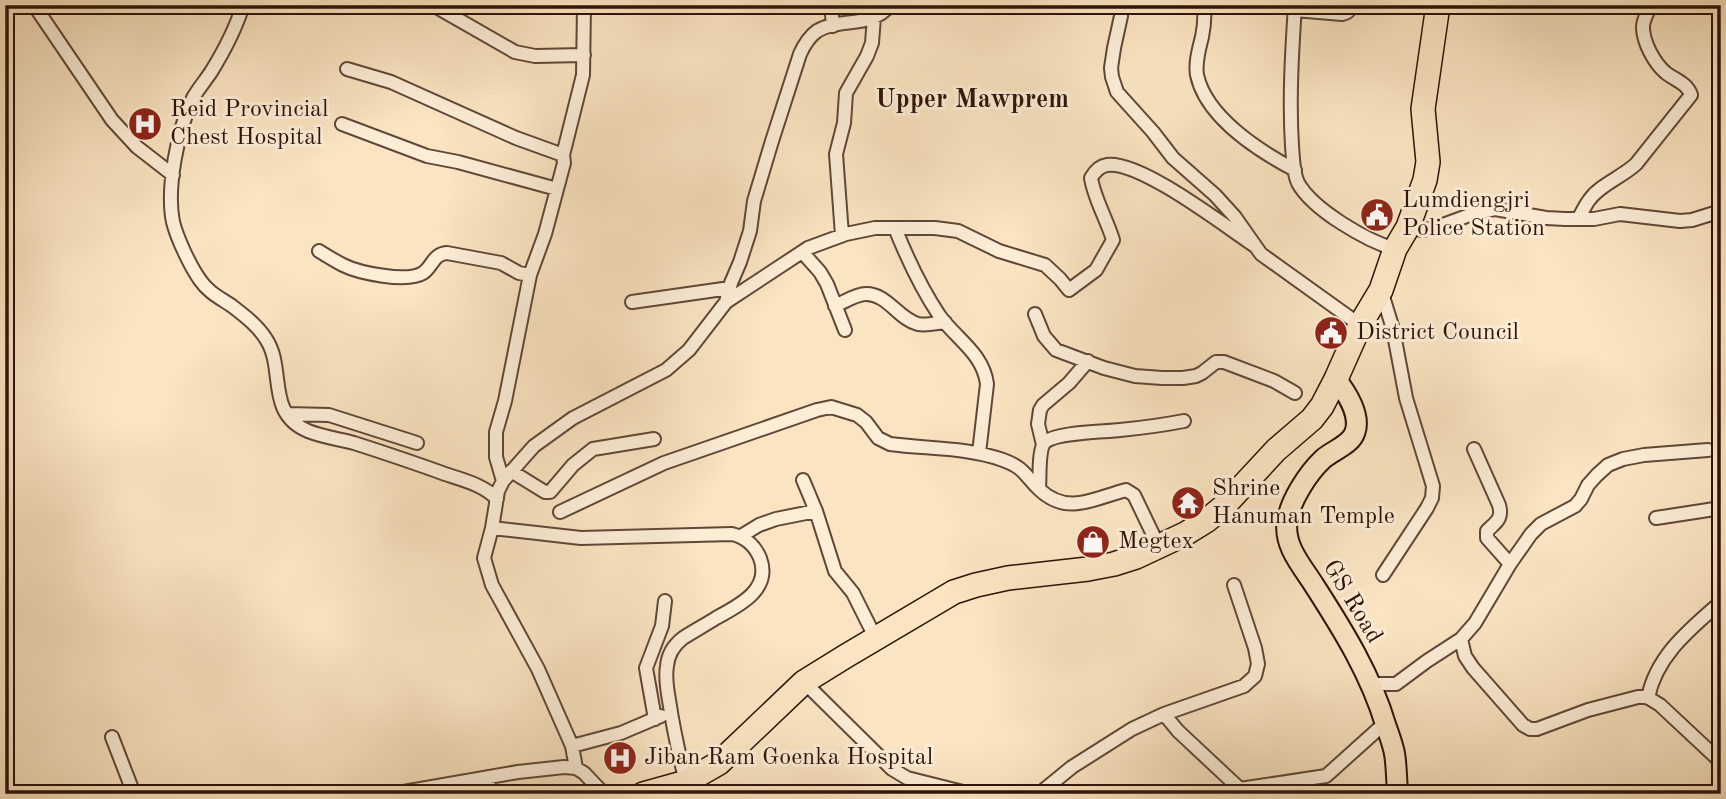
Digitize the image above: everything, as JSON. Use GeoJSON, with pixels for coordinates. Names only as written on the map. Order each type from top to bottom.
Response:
{"type":"FeatureCollection","features":[{"type":"Feature","properties":{"kind":"highway"},"geometry":{"type":"LineString","coordinates":[[643,794],[685,782],[719,763],[804,682],[954,592],[1008,578],[1114,564],[1159,547],[1206,521],[1223,507],[1276,450],[1312,419],[1322,406],[1360,325],[1381,290],[1395,249],[1408,227],[1427,172],[1423,108],[1438,5]]}},
{"type":"Feature","properties":{"kind":"main road","name":"GS Road"},"geometry":{"type":"LineString","coordinates":[[1336,379],[1349,397],[1356,425],[1355,433],[1313,470],[1290,511],[1286,526],[1290,547],[1349,640],[1381,708],[1394,752],[1398,794]]}},
{"type":"Feature","properties":{"kind":"street"},"geometry":{"type":"LineString","coordinates":[[34,5],[112,120],[137,147],[173,175]]}},
{"type":"Feature","properties":{"kind":"street"},"geometry":{"type":"LineString","coordinates":[[243,5],[212,71],[194,96],[183,121],[173,175],[171,209],[173,225],[190,263],[206,288],[245,316],[268,342],[282,405],[286,414],[297,425],[311,432],[351,442],[474,484],[497,499]]}},
{"type":"Feature","properties":{"kind":"street"},"geometry":{"type":"LineString","coordinates":[[433,5],[514,52],[535,57],[584,55]]}},
{"type":"Feature","properties":{"kind":"street"},"geometry":{"type":"LineString","coordinates":[[584,5],[583,75],[563,155],[564,163],[545,234],[530,275],[505,401],[496,432],[496,457],[507,476],[550,492],[573,465],[593,449],[654,439]]}},
{"type":"Feature","properties":{"kind":"street"},"geometry":{"type":"LineString","coordinates":[[831,5],[833,26]]}},
{"type":"Feature","properties":{"kind":"street"},"geometry":{"type":"LineString","coordinates":[[726,302],[750,231],[754,201],[800,54],[817,31],[874,18],[890,5]]}},
{"type":"Feature","properties":{"kind":"street"},"geometry":{"type":"LineString","coordinates":[[1121,5],[1111,68],[1118,92],[1173,158],[1215,195],[1235,217],[1261,254],[1360,325]]}},
{"type":"Feature","properties":{"kind":"street"},"geometry":{"type":"LineString","coordinates":[[1204,5],[1197,74],[1209,101],[1232,128],[1295,170]]}},
{"type":"Feature","properties":{"kind":"street"},"geometry":{"type":"LineString","coordinates":[[1351,5],[1347,13],[1342,14],[1295,8],[1290,122],[1295,170],[1298,183],[1331,215],[1363,237],[1395,249]]}},
{"type":"Feature","properties":{"kind":"street"},"geometry":{"type":"LineString","coordinates":[[1578,219],[1596,192],[1636,164],[1690,95],[1685,85],[1665,72],[1656,62],[1650,50],[1643,28],[1651,5]]}},
{"type":"Feature","properties":{"kind":"street"},"geometry":{"type":"LineString","coordinates":[[842,235],[836,154],[844,123],[846,93],[872,43],[874,18]]}},
{"type":"Feature","properties":{"kind":"street"},"geometry":{"type":"LineString","coordinates":[[347,69],[391,82],[516,138],[563,155]]}},
{"type":"Feature","properties":{"kind":"street"},"geometry":{"type":"LineString","coordinates":[[342,124],[427,156],[557,189]]}},
{"type":"Feature","properties":{"kind":"street"},"geometry":{"type":"LineString","coordinates":[[576,768],[572,746],[538,669],[492,585],[484,558],[498,491],[507,476],[534,446],[549,434],[573,418],[657,375],[689,350],[726,302],[808,248],[842,235],[875,228],[935,228],[958,231],[999,251],[1045,265],[1069,290],[1096,270],[1112,240],[1091,178],[1095,171],[1104,165],[1148,175],[1255,246]]}},
{"type":"Feature","properties":{"kind":"street"},"geometry":{"type":"LineString","coordinates":[[1408,227],[1432,229],[1475,213],[1495,209],[1546,218],[1594,219],[1620,214],[1667,220],[1692,220],[1721,211]]}},
{"type":"Feature","properties":{"kind":"street"},"geometry":{"type":"LineString","coordinates":[[895,228],[910,265],[945,322],[974,352],[986,373],[979,453]]}},
{"type":"Feature","properties":{"kind":"street"},"geometry":{"type":"LineString","coordinates":[[319,251],[344,266],[383,277],[424,273],[438,255],[447,253],[501,263],[519,273],[530,275]]}},
{"type":"Feature","properties":{"kind":"street"},"geometry":{"type":"LineString","coordinates":[[803,253],[820,272],[845,330]]}},
{"type":"Feature","properties":{"kind":"street"},"geometry":{"type":"LineString","coordinates":[[632,302],[730,288]]}},
{"type":"Feature","properties":{"kind":"street"},"geometry":{"type":"LineString","coordinates":[[1381,290],[1393,329],[1406,398],[1433,486],[1432,498],[1427,508],[1383,575]]}},
{"type":"Feature","properties":{"kind":"street"},"geometry":{"type":"LineString","coordinates":[[835,306],[866,294],[880,298],[912,322],[924,325],[945,322]]}},
{"type":"Feature","properties":{"kind":"street"},"geometry":{"type":"LineString","coordinates":[[1035,314],[1049,344],[1063,353],[1104,368],[1135,376],[1162,378],[1196,376],[1213,363],[1224,362],[1274,381],[1296,393]]}},
{"type":"Feature","properties":{"kind":"street"},"geometry":{"type":"LineString","coordinates":[[1039,489],[1042,445],[1038,424],[1040,410],[1088,361]]}},
{"type":"Feature","properties":{"kind":"street"},"geometry":{"type":"LineString","coordinates":[[560,512],[664,463],[802,414],[831,407],[857,415],[878,438],[890,444],[979,453],[1015,466],[1025,472],[1039,489],[1060,503],[1086,503],[1129,491],[1134,495],[1159,547]]}},
{"type":"Feature","properties":{"kind":"street"},"geometry":{"type":"LineString","coordinates":[[286,414],[329,415],[417,443]]}},
{"type":"Feature","properties":{"kind":"street"},"geometry":{"type":"LineString","coordinates":[[1042,445],[1051,439],[1077,434],[1184,421]]}},
{"type":"Feature","properties":{"kind":"street"},"geometry":{"type":"LineString","coordinates":[[1474,449],[1501,513],[1487,531],[1487,538],[1510,564]]}},
{"type":"Feature","properties":{"kind":"street"},"geometry":{"type":"LineString","coordinates":[[1370,684],[1396,684],[1461,639],[1475,623],[1531,534],[1541,524],[1575,506],[1588,485],[1608,465],[1644,454],[1708,450]]}},
{"type":"Feature","properties":{"kind":"street"},"geometry":{"type":"LineString","coordinates":[[803,480],[835,571],[853,593],[876,639]]}},
{"type":"Feature","properties":{"kind":"street"},"geometry":{"type":"LineString","coordinates":[[1656,517],[1721,508]]}},
{"type":"Feature","properties":{"kind":"street"},"geometry":{"type":"LineString","coordinates":[[741,536],[776,519],[816,511]]}},
{"type":"Feature","properties":{"kind":"street"},"geometry":{"type":"LineString","coordinates":[[492,528],[581,538],[732,534],[741,536],[754,549],[762,566],[762,576],[756,591],[746,601],[676,644],[666,667],[671,712],[685,782]]}},
{"type":"Feature","properties":{"kind":"street"},"geometry":{"type":"LineString","coordinates":[[1039,794],[1072,767],[1132,729],[1164,714],[1244,686],[1255,676],[1258,664],[1255,648],[1234,586]]}},
{"type":"Feature","properties":{"kind":"street"},"geometry":{"type":"LineString","coordinates":[[655,719],[646,668],[662,626],[665,601]]}},
{"type":"Feature","properties":{"kind":"street"},"geometry":{"type":"LineString","coordinates":[[1648,698],[1652,680],[1662,662],[1684,635],[1721,602]]}},
{"type":"Feature","properties":{"kind":"street"},"geometry":{"type":"LineString","coordinates":[[1461,639],[1465,656],[1473,668],[1516,718],[1530,729],[1537,729],[1588,710],[1638,697],[1648,698],[1660,705],[1721,762]]}},
{"type":"Feature","properties":{"kind":"street"},"geometry":{"type":"LineString","coordinates":[[804,682],[892,769],[907,778],[971,794]]}},
{"type":"Feature","properties":{"kind":"street"},"geometry":{"type":"LineString","coordinates":[[572,746],[621,733],[671,712]]}},
{"type":"Feature","properties":{"kind":"street"},"geometry":{"type":"LineString","coordinates":[[1164,714],[1236,792],[1326,776],[1385,723]]}},
{"type":"Feature","properties":{"kind":"street"},"geometry":{"type":"LineString","coordinates":[[112,737],[134,794]]}},
{"type":"Feature","properties":{"kind":"street"},"geometry":{"type":"LineString","coordinates":[[392,794],[546,768],[576,768],[604,794]]}},
{"type":"Feature","properties":{"kind":"street"},"geometry":{"type":"LineString","coordinates":[[488,777],[490,794]]}},
{"type":"Feature","properties":{"kind":"place","name":"Reid Provincial Chest Hospital"},"geometry":{"type":"Point","coordinates":[145,124]}},
{"type":"Feature","properties":{"kind":"place","name":"Lumdiengjri Police Station"},"geometry":{"type":"Point","coordinates":[1377,215]}},
{"type":"Feature","properties":{"kind":"place","name":"District Council"},"geometry":{"type":"Point","coordinates":[1331,333]}},
{"type":"Feature","properties":{"kind":"place","name":"Shrine Hanuman Temple"},"geometry":{"type":"Point","coordinates":[1188,503]}},
{"type":"Feature","properties":{"kind":"place","name":"Megtex"},"geometry":{"type":"Point","coordinates":[1093,542]}},
{"type":"Feature","properties":{"kind":"place","name":"Jiban Ram Goenka Hospital"},"geometry":{"type":"Point","coordinates":[620,758]}},
{"type":"Feature","properties":{"kind":"district","name":"Upper Mawprem"},"geometry":{"type":"Point","coordinates":[972,100]}}]}
